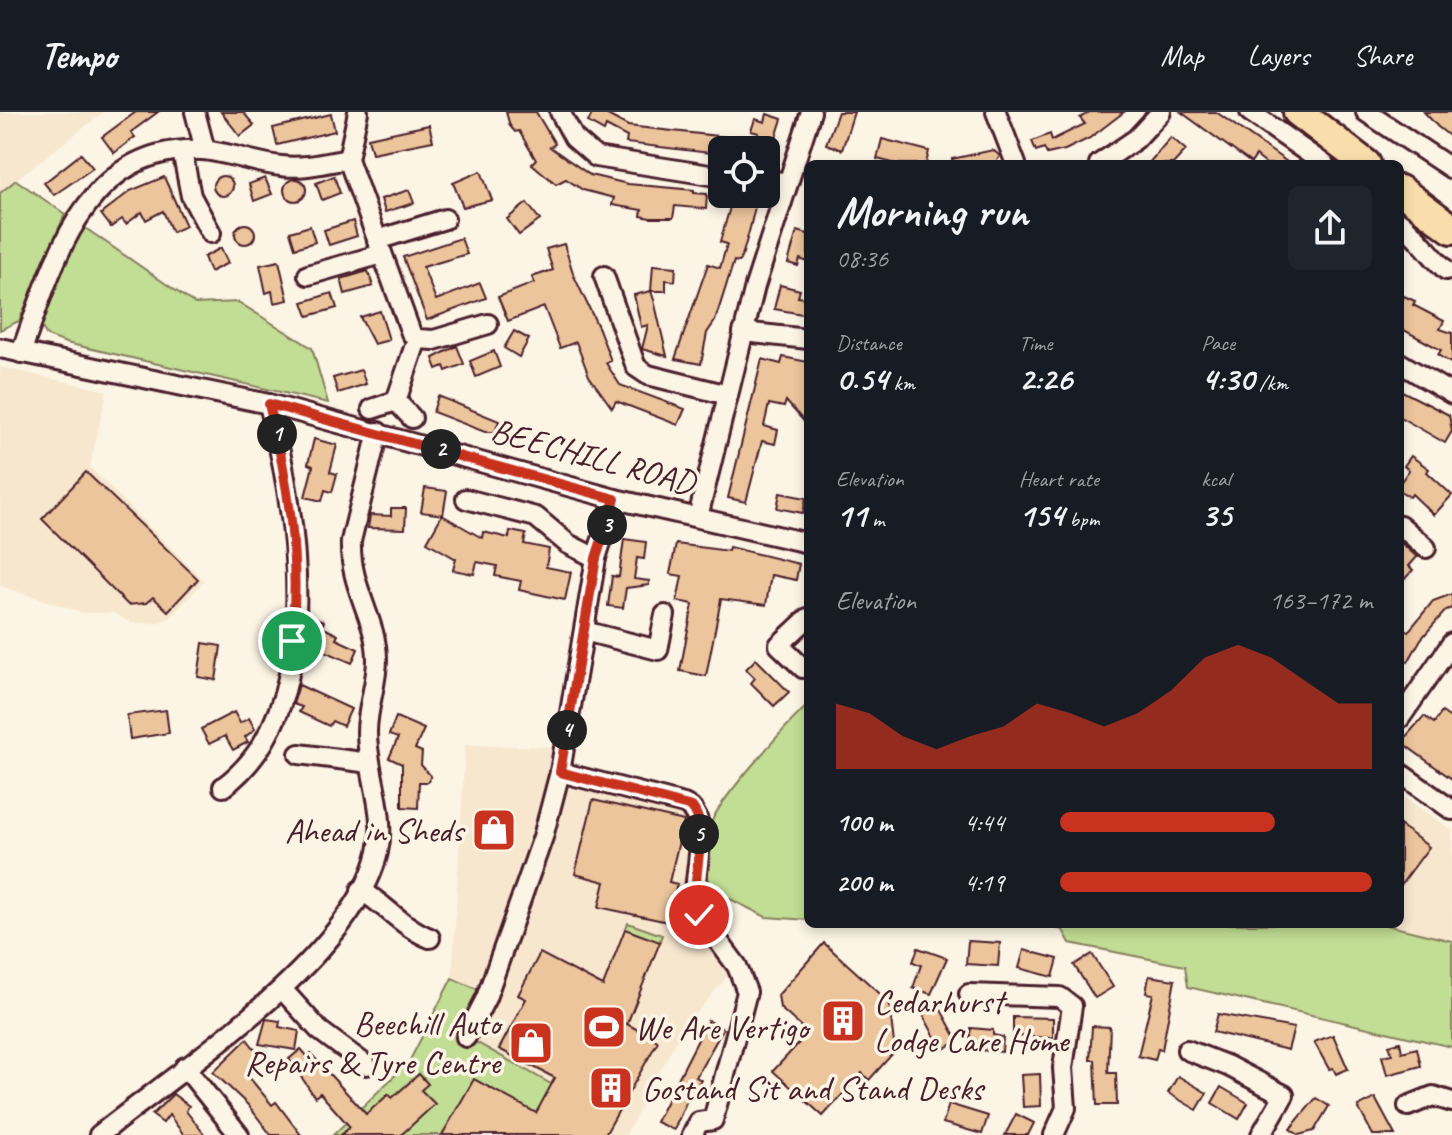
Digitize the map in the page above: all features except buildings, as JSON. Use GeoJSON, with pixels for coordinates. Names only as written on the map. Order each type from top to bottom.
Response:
{"type":"FeatureCollection","features":[{"type":"Feature","properties":{"kind":"highway"},"geometry":{"type":"LineString","coordinates":[[1298,112],[1361,160]]}},
{"type":"Feature","properties":{"kind":"highway"},"geometry":{"type":"LineString","coordinates":[[1404,193],[1452,229]]}},
{"type":"Feature","properties":{"kind":"street"},"geometry":{"type":"LineString","coordinates":[[195,112],[205,150]]}},
{"type":"Feature","properties":{"kind":"street"},"geometry":{"type":"LineString","coordinates":[[358,112],[348,159],[406,324],[417,339]]}},
{"type":"Feature","properties":{"kind":"street"},"geometry":{"type":"LineString","coordinates":[[560,112],[574,138],[596,157],[708,175]]}},
{"type":"Feature","properties":{"kind":"street"},"geometry":{"type":"LineString","coordinates":[[698,517],[743,332],[788,182],[801,163],[811,112]]}},
{"type":"Feature","properties":{"kind":"street"},"geometry":{"type":"LineString","coordinates":[[996,112],[1014,160]]}},
{"type":"Feature","properties":{"kind":"street"},"geometry":{"type":"LineString","coordinates":[[1105,160],[1136,139],[1161,112]]}},
{"type":"Feature","properties":{"kind":"street"},"geometry":{"type":"LineString","coordinates":[[1250,112],[1318,160]]}},
{"type":"Feature","properties":{"kind":"street"},"geometry":{"type":"LineString","coordinates":[[1366,112],[1452,169]]}},
{"type":"Feature","properties":{"kind":"street"},"geometry":{"type":"LineString","coordinates":[[21,353],[62,242],[79,211],[134,165],[159,155],[205,150],[280,166],[301,167],[348,159]]}},
{"type":"Feature","properties":{"kind":"street"},"geometry":{"type":"LineString","coordinates":[[182,151],[191,196],[211,233]]}},
{"type":"Feature","properties":{"kind":"street"},"geometry":{"type":"LineString","coordinates":[[780,182],[788,182]]}},
{"type":"Feature","properties":{"kind":"street"},"geometry":{"type":"LineString","coordinates":[[308,275],[445,219]]}},
{"type":"Feature","properties":{"kind":"street"},"geometry":{"type":"LineString","coordinates":[[1404,225],[1418,236],[1425,250],[1446,270]]}},
{"type":"Feature","properties":{"kind":"street"},"geometry":{"type":"LineString","coordinates":[[604,276],[636,367],[648,375],[728,395]]}},
{"type":"Feature","properties":{"kind":"street"},"geometry":{"type":"LineString","coordinates":[[417,339],[434,340],[488,324]]}},
{"type":"Feature","properties":{"kind":"street"},"geometry":{"type":"LineString","coordinates":[[743,332],[804,339]]}},
{"type":"Feature","properties":{"kind":"street"},"geometry":{"type":"LineString","coordinates":[[396,401],[417,339]]}},
{"type":"Feature","properties":{"kind":"street","name":"BEECHILL ROAD"},"geometry":{"type":"LineString","coordinates":[[0,348],[269,404],[615,499],[804,542]]}},
{"type":"Feature","properties":{"kind":"street"},"geometry":{"type":"LineString","coordinates":[[1404,365],[1452,394]]}},
{"type":"Feature","properties":{"kind":"street"},"geometry":{"type":"LineString","coordinates":[[372,409],[396,401]]}},
{"type":"Feature","properties":{"kind":"street"},"geometry":{"type":"LineString","coordinates":[[396,401],[412,418]]}},
{"type":"Feature","properties":{"kind":"street"},"geometry":{"type":"LineString","coordinates":[[223,787],[245,767],[269,732],[284,691],[292,641],[296,583],[291,506],[269,404]]}},
{"type":"Feature","properties":{"kind":"street"},"geometry":{"type":"LineString","coordinates":[[99,1135],[282,989],[320,950],[373,869],[380,833],[370,763],[368,713],[377,659],[353,579],[351,560],[354,529],[378,432]]}},
{"type":"Feature","properties":{"kind":"street"},"geometry":{"type":"LineString","coordinates":[[466,499],[536,517],[568,544],[596,558]]}},
{"type":"Feature","properties":{"kind":"street"},"geometry":{"type":"LineString","coordinates":[[466,1037],[486,998],[538,852],[560,772],[596,558],[615,499]]}},
{"type":"Feature","properties":{"kind":"street"},"geometry":{"type":"LineString","coordinates":[[1404,529],[1426,548]]}},
{"type":"Feature","properties":{"kind":"street"},"geometry":{"type":"LineString","coordinates":[[584,631],[658,650],[665,615]]}},
{"type":"Feature","properties":{"kind":"street"},"geometry":{"type":"LineString","coordinates":[[803,668],[779,645],[804,622]]}},
{"type":"Feature","properties":{"kind":"street"},"geometry":{"type":"LineString","coordinates":[[1404,712],[1452,643]]}},
{"type":"Feature","properties":{"kind":"street"},"geometry":{"type":"LineString","coordinates":[[299,754],[370,763]]}},
{"type":"Feature","properties":{"kind":"street"},"geometry":{"type":"LineString","coordinates":[[560,772],[684,804],[692,807],[700,821],[695,905],[703,922],[737,966],[747,992],[713,1120],[699,1122],[692,1135]]}},
{"type":"Feature","properties":{"kind":"street"},"geometry":{"type":"LineString","coordinates":[[1404,776],[1452,810]]}},
{"type":"Feature","properties":{"kind":"street"},"geometry":{"type":"LineString","coordinates":[[361,890],[389,909],[409,929],[430,938]]}},
{"type":"Feature","properties":{"kind":"street"},"geometry":{"type":"LineString","coordinates":[[282,989],[319,1030],[366,1065]]}},
{"type":"Feature","properties":{"kind":"street"},"geometry":{"type":"LineString","coordinates":[[969,994],[1060,997],[1072,1006],[1063,1068],[1066,1108],[1054,1135]]}},
{"type":"Feature","properties":{"kind":"street"},"geometry":{"type":"LineString","coordinates":[[1187,1050],[1228,1066],[1284,1095],[1261,1135]]}},
{"type":"Feature","properties":{"kind":"street"},"geometry":{"type":"LineString","coordinates":[[185,1067],[239,1135]]}},
{"type":"Feature","properties":{"kind":"street"},"geometry":{"type":"LineString","coordinates":[[1408,1106],[1433,1096],[1452,1102]]}},
{"type":"Feature","properties":{"kind":"shaded area"},"geometry":{"type":"Polygon","coordinates":[[[0,112],[104,112],[0,192],[0,112]]]}},
{"type":"Feature","properties":{"kind":"shaded area"},"geometry":{"type":"Polygon","coordinates":[[[0,367],[107,391],[90,467],[204,581],[171,617],[158,623],[132,623],[113,613],[84,613],[0,586],[0,367]]]}},
{"type":"Feature","properties":{"kind":"shaded area"},"geometry":{"type":"Polygon","coordinates":[[[465,745],[556,747],[549,777],[683,810],[692,826],[684,902],[696,927],[731,972],[682,1030],[626,1135],[333,1135],[409,1062],[452,978],[465,745]]]}},
{"type":"Feature","properties":{"kind":"shaded area"},"geometry":{"type":"Polygon","coordinates":[[[1404,797],[1452,830],[1452,941],[1398,928],[1404,928],[1404,797]]]}},
{"type":"Feature","properties":{"kind":"green space"},"geometry":{"type":"Polygon","coordinates":[[[16,180],[65,214],[19,321],[0,330],[0,193],[16,180]]]}},
{"type":"Feature","properties":{"kind":"green space"},"geometry":{"type":"Polygon","coordinates":[[[78,223],[195,304],[238,302],[312,348],[328,403],[66,343],[47,336],[38,321],[78,223]]]}},
{"type":"Feature","properties":{"kind":"green space"},"geometry":{"type":"Polygon","coordinates":[[[804,709],[804,920],[766,917],[710,889],[706,863],[712,821],[741,779],[804,709]]]}},
{"type":"Feature","properties":{"kind":"green space","name":"We Are Vertigo"},"geometry":{"type":"Polygon","coordinates":[[[628,923],[662,935],[627,1024],[564,1135],[333,1135],[409,1062],[452,978],[479,990],[458,1032],[551,1084],[596,1006],[628,923]]]}},
{"type":"Feature","properties":{"kind":"green space"},"geometry":{"type":"Polygon","coordinates":[[[1055,928],[1398,928],[1452,941],[1452,1047],[1188,987],[1185,966],[1070,943],[1063,930],[1055,928]]]}},
{"type":"Feature","properties":{"kind":"place","name":"Ahead in Sheds"},"geometry":{"type":"Point","coordinates":[494,830]}},
{"type":"Feature","properties":{"kind":"place","name":"Cedarhurst Lodge Care Home"},"geometry":{"type":"Point","coordinates":[843,1021]}},
{"type":"Feature","properties":{"kind":"place","name":"We Are Vertigo"},"geometry":{"type":"Point","coordinates":[604,1027]}},
{"type":"Feature","properties":{"kind":"place","name":"Beechill Auto Repairs & Tyre Centre"},"geometry":{"type":"Point","coordinates":[531,1043]}},
{"type":"Feature","properties":{"kind":"place","name":"Gostand Sit and Stand Desks"},"geometry":{"type":"Point","coordinates":[611,1088]}},
{"type":"Feature","properties":{"kind":"route"},"geometry":{"type":"LineString","coordinates":[[292,641],[296,583],[291,506],[269,404],[615,499],[596,558],[560,772],[692,807],[700,821],[693,890],[699,915]]}}]}
